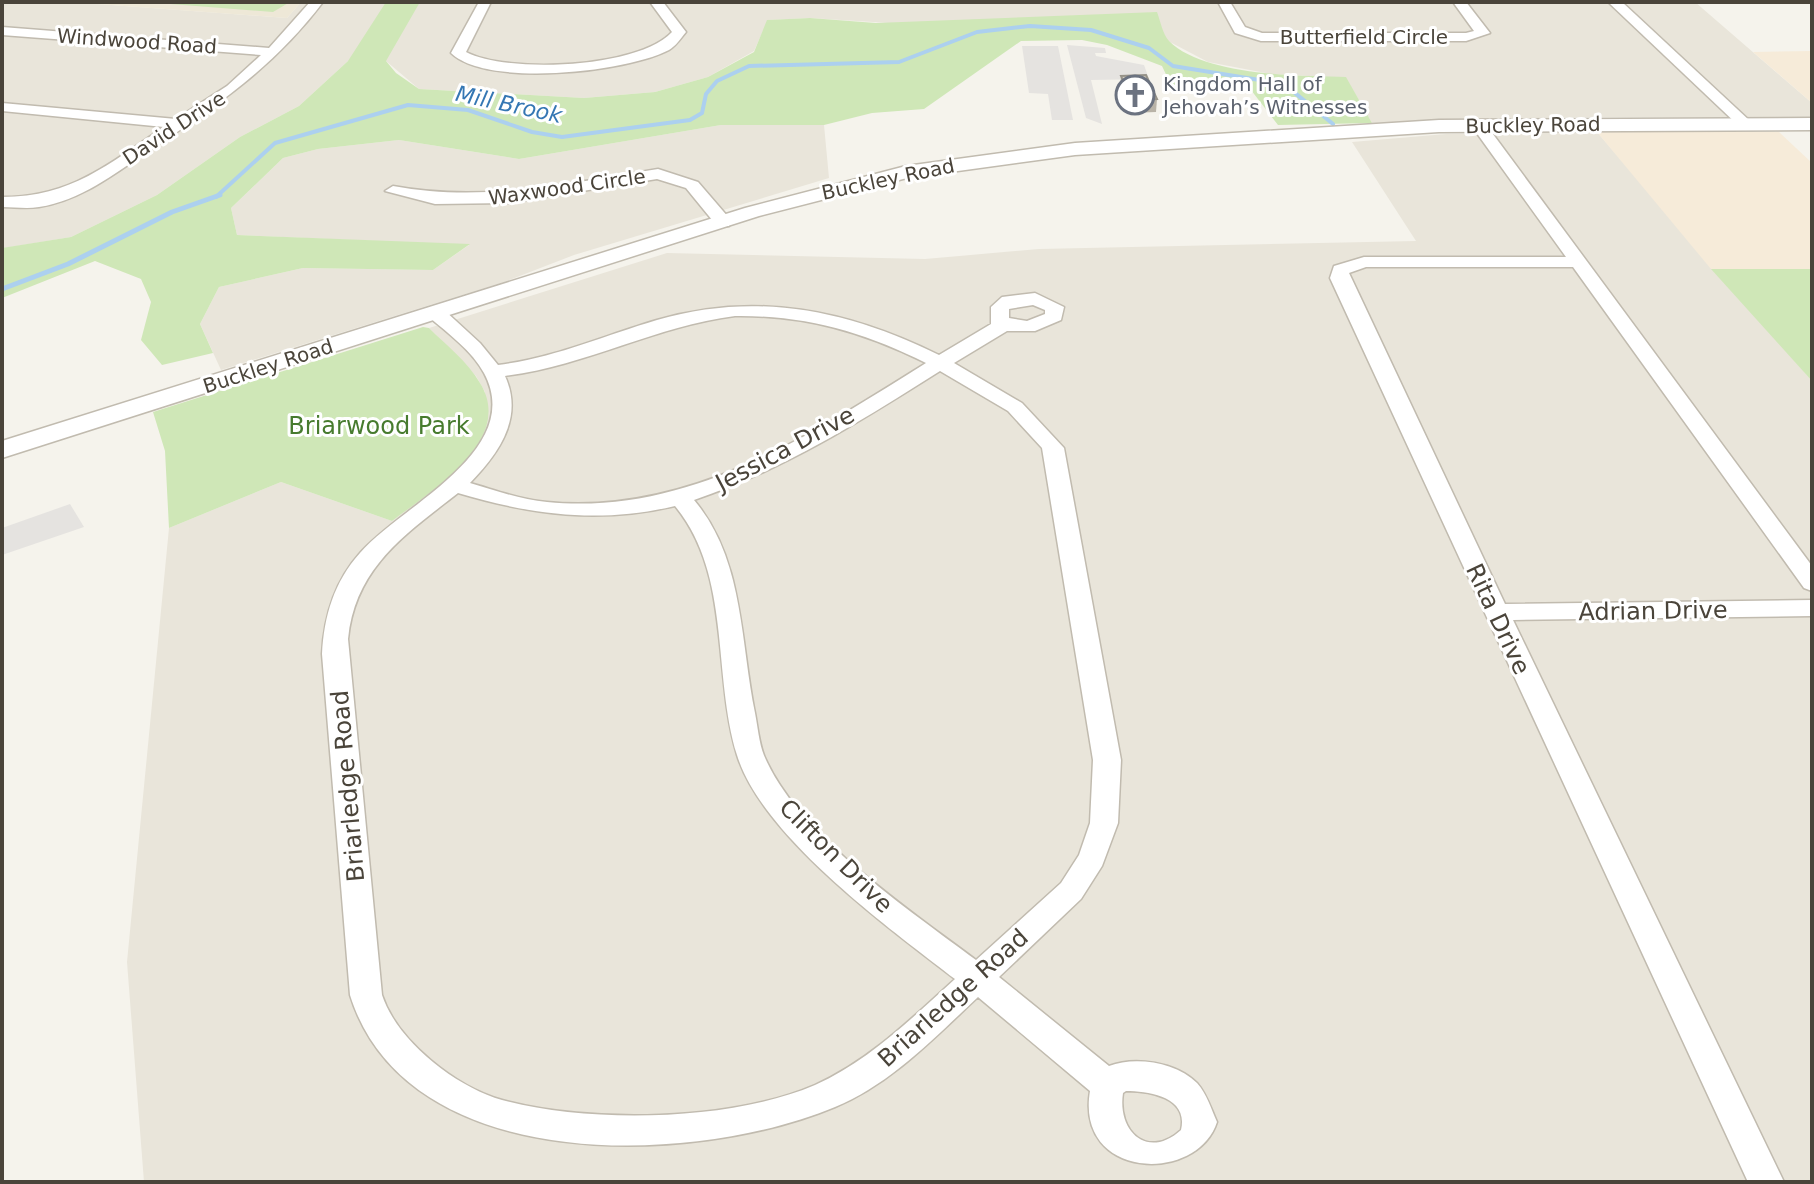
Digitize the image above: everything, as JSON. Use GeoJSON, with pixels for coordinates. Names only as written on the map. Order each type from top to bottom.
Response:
{"type":"FeatureCollection","features":[{"type":"Feature","properties":{"kind":"street","name":"David Drive"},"geometry":{"type":"LineString","coordinates":[[2,202],[38,202],[83,187],[232,89],[273,52],[317,2]]}},
{"type":"Feature","properties":{"kind":"street"},"geometry":{"type":"LineString","coordinates":[[485,2],[458,53],[468,61],[504,66],[600,65],[653,55],[674,43],[679,32],[656,2]]}},
{"type":"Feature","properties":{"kind":"street","name":"Butterfield Circle"},"geometry":{"type":"LineString","coordinates":[[1224,2],[1240,30],[1261,37],[1466,37],[1483,33],[1459,2]]}},
{"type":"Feature","properties":{"kind":"street"},"geometry":{"type":"LineString","coordinates":[[1614,2],[1745,124]]}},
{"type":"Feature","properties":{"kind":"street","name":"Windwood Road"},"geometry":{"type":"LineString","coordinates":[[2,31],[273,52]]}},
{"type":"Feature","properties":{"kind":"street"},"geometry":{"type":"LineString","coordinates":[[2,107],[180,124]]}},
{"type":"Feature","properties":{"kind":"street","name":"Buckley Road"},"geometry":{"type":"LineString","coordinates":[[2,450],[723,222],[868,180],[997,157],[1075,149],[1479,125],[1812,124]]}},
{"type":"Feature","properties":{"kind":"street"},"geometry":{"type":"LineString","coordinates":[[1479,125],[1812,583]]}},
{"type":"Feature","properties":{"kind":"street","name":"Waxwood Circle"},"geometry":{"type":"LineString","coordinates":[[393,191],[435,199],[508,198],[658,174],[677,177],[692,185],[723,222]]}},
{"type":"Feature","properties":{"kind":"street","name":"Rita Drive"},"geometry":{"type":"LineString","coordinates":[[1577,262],[1364,262],[1348,264],[1340,270],[1339,278],[1766,1182]]}},
{"type":"Feature","properties":{"kind":"street","name":"Briarledge Road"},"geometry":{"type":"LineString","coordinates":[[436,313],[469,342],[494,371],[504,400],[501,422],[476,463],[368,558],[347,591],[336,626],[339,696],[366,995],[375,1021],[396,1048],[457,1095],[500,1115],[548,1125],[678,1129],[774,1115],[825,1096],[895,1053],[1071,891],[1092,858],[1104,823],[1107,760],[1053,448],[1034,421],[1006,397],[906,343],[850,321],[809,312],[740,309],[666,324],[547,364],[494,371]]}},
{"type":"Feature","properties":{"kind":"street","name":"Jessica Drive"},"geometry":{"type":"LineString","coordinates":[[454,485],[549,509],[612,511],[681,499],[768,463],[1003,325]]}},
{"type":"Feature","properties":{"kind":"street","name":"Clifton Drive"},"geometry":{"type":"LineString","coordinates":[[681,499],[702,524],[720,572],[735,691],[752,761],[797,824],[864,891],[977,978],[1107,1085]]}},
{"type":"Feature","properties":{"kind":"street","name":"Adrian Drive"},"geometry":{"type":"LineString","coordinates":[[1495,612],[1812,608]]}},
{"type":"Feature","properties":{"kind":"shaded area"},"geometry":{"type":"Polygon","coordinates":[[[2,2],[71,2],[287,18],[301,2],[1695,2],[1812,103],[1812,118],[1572,117],[1372,123],[1346,78],[1271,74],[1208,62],[1168,41],[810,18],[768,20],[754,51],[708,77],[655,92],[584,98],[419,89],[386,61],[348,61],[299,106],[240,137],[157,195],[71,237],[2,248],[2,2]]]}},
{"type":"Feature","properties":{"kind":"shaded area"},"geometry":{"type":"Polygon","coordinates":[[[71,2],[301,2],[287,18],[71,2]]]}},
{"type":"Feature","properties":{"kind":"shaded area"},"geometry":{"type":"Polygon","coordinates":[[[1067,45],[1105,48],[1106,53],[1095,53],[1096,56],[1144,65],[1149,79],[1091,80],[1102,124],[1086,118],[1067,45]]]}},
{"type":"Feature","properties":{"kind":"shaded area"},"geometry":{"type":"Polygon","coordinates":[[[1022,46],[1058,46],[1073,120],[1052,120],[1048,94],[1029,93],[1022,46]]]}},
{"type":"Feature","properties":{"kind":"shaded area"},"geometry":{"type":"Polygon","coordinates":[[[1812,51],[1812,103],[1753,52],[1812,51]]]}},
{"type":"Feature","properties":{"kind":"shaded area"},"geometry":{"type":"Polygon","coordinates":[[[721,125],[824,125],[829,178],[574,255],[504,282],[221,370],[200,324],[219,287],[303,268],[433,270],[469,245],[237,235],[231,208],[283,158],[318,149],[399,140],[519,159],[721,125]]]}},
{"type":"Feature","properties":{"kind":"shaded area"},"geometry":{"type":"Polygon","coordinates":[[[1597,132],[1812,381],[1812,1182],[144,1182],[127,962],[169,528],[281,482],[392,521],[461,465],[485,392],[476,376],[429,328],[667,253],[925,259],[1039,249],[1416,241],[1352,142],[1446,134],[1597,132]]]}},
{"type":"Feature","properties":{"kind":"shaded area"},"geometry":{"type":"Polygon","coordinates":[[[1597,132],[1779,132],[1812,163],[1812,269],[1711,269],[1597,132]]]}},
{"type":"Feature","properties":{"kind":"shaded area"},"geometry":{"type":"Polygon","coordinates":[[[70,504],[84,527],[2,555],[2,528],[70,504]]]}},
{"type":"Feature","properties":{"kind":"green space"},"geometry":{"type":"Polygon","coordinates":[[[145,2],[290,2],[273,12],[145,2]]]}},
{"type":"Feature","properties":{"kind":"green space"},"geometry":{"type":"Polygon","coordinates":[[[386,2],[420,2],[386,61],[396,73],[419,89],[584,98],[655,92],[708,77],[754,52],[767,20],[810,18],[876,23],[1157,12],[1169,41],[1185,53],[1205,61],[1253,72],[1346,77],[1372,123],[1278,125],[1251,90],[1171,85],[1162,66],[1107,45],[1082,40],[1021,41],[924,109],[872,113],[824,125],[721,125],[519,159],[399,140],[318,149],[283,158],[231,208],[237,235],[470,244],[433,270],[303,268],[219,287],[200,324],[213,353],[162,365],[141,340],[151,302],[141,279],[95,261],[2,298],[2,248],[71,237],[157,195],[240,137],[299,106],[348,61],[386,2]]]}},
{"type":"Feature","properties":{"kind":"green space"},"geometry":{"type":"Polygon","coordinates":[[[1711,269],[1812,269],[1812,381],[1711,269]]]}},
{"type":"Feature","properties":{"kind":"green space","name":"Briarwood Park"},"geometry":{"type":"Polygon","coordinates":[[[423,327],[429,328],[469,368],[480,383],[488,404],[487,425],[478,445],[446,480],[392,521],[281,482],[169,528],[165,451],[153,412],[423,327]]]}},
{"type":"Feature","properties":{"kind":"building"},"geometry":{"type":"Polygon","coordinates":[[[1146,75],[1157,99],[1131,100],[1121,76],[1146,75]]]}},
{"type":"Feature","properties":{"kind":"waterway","name":"Mill Brook"},"geometry":{"type":"LineString","coordinates":[[217,196],[275,143],[408,105],[468,110],[532,132],[562,137],[690,120],[702,113],[706,94],[717,81],[749,66],[899,62],[977,32],[1030,26],[1091,30],[1149,48],[1173,66],[1284,84],[1333,124]]}},
{"type":"Feature","properties":{"kind":"waterway","name":"Mill Brook"},"geometry":{"type":"LineString","coordinates":[[2,289],[68,264],[172,212],[217,196]]}},
{"type":"Feature","properties":{"kind":"place","name":"Kingdom Hall of Jehovah’s Witnesses"},"geometry":{"type":"Point","coordinates":[1135,95]}}]}
